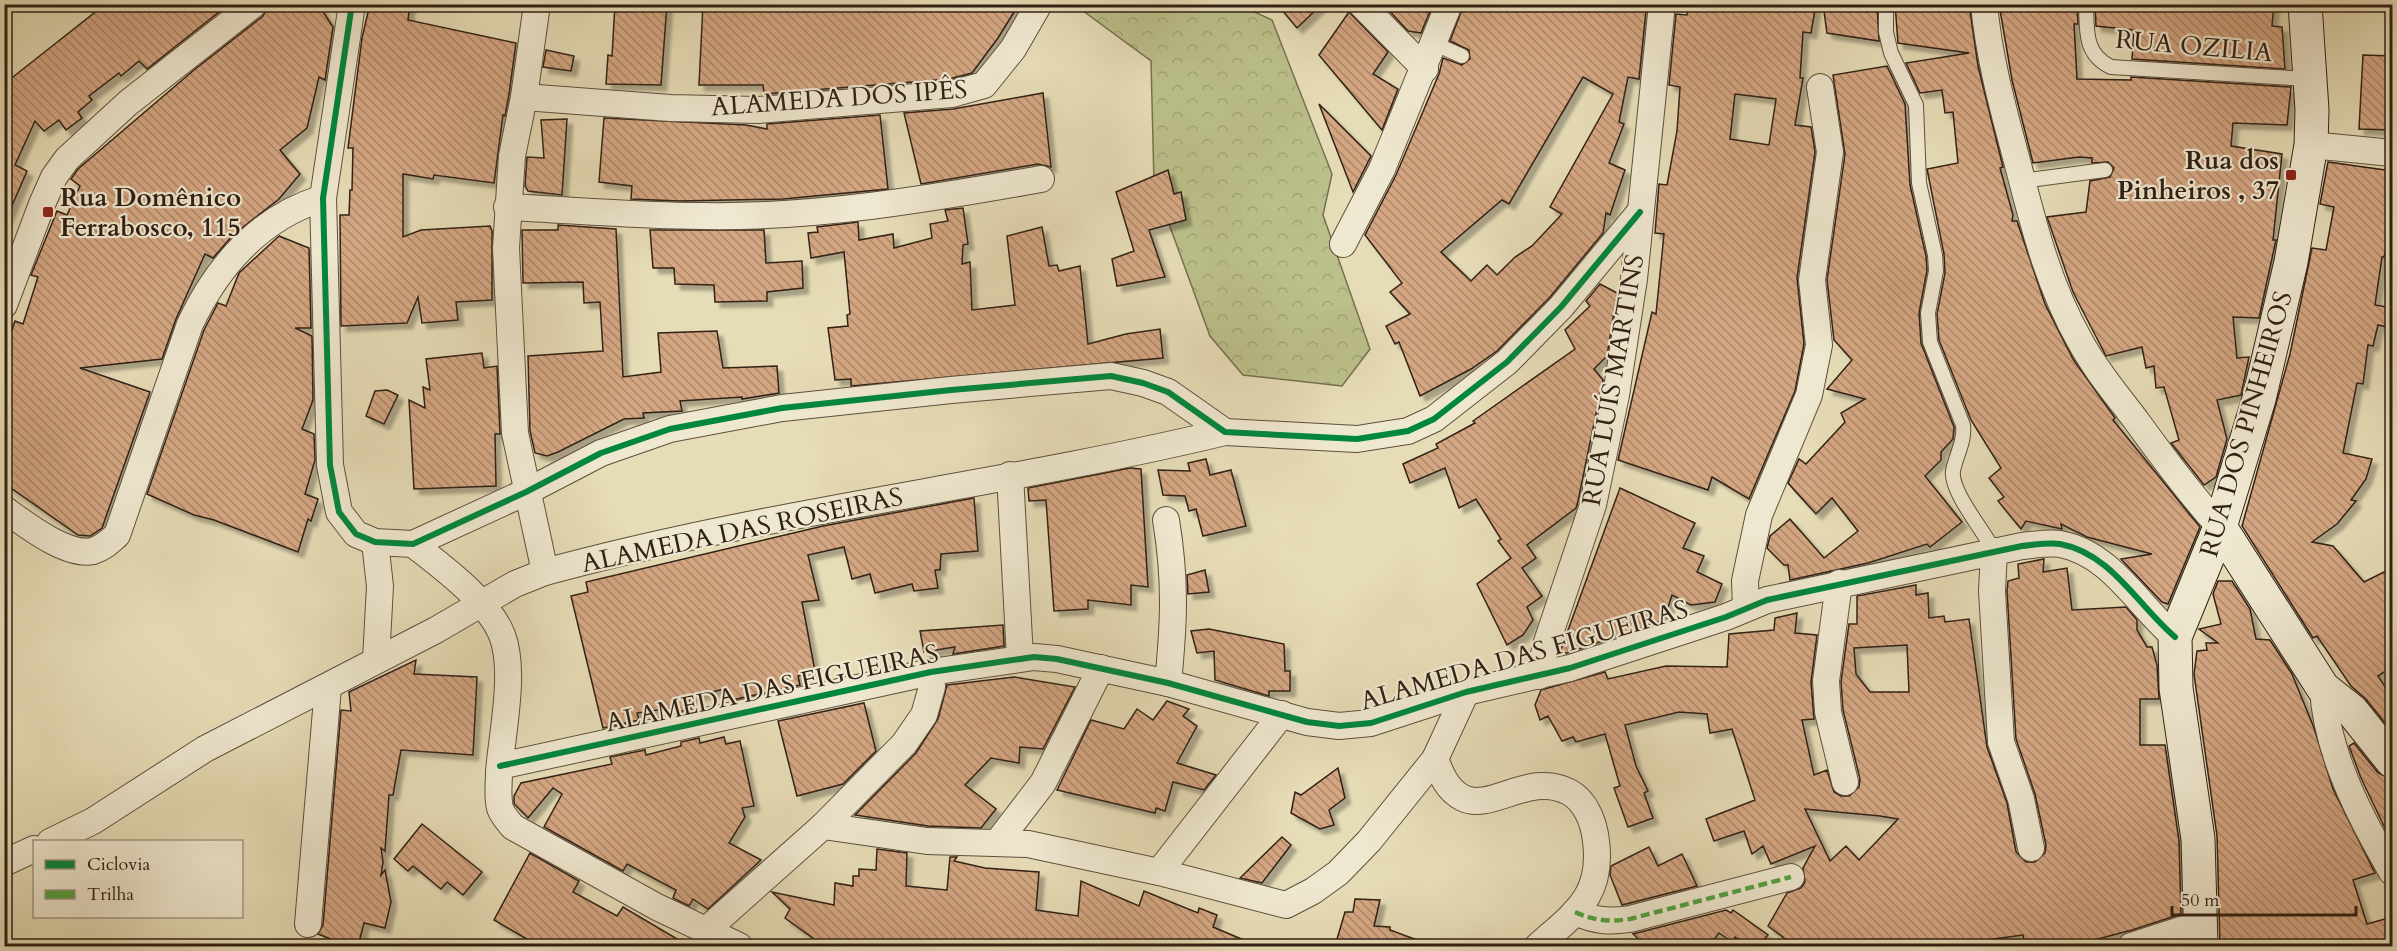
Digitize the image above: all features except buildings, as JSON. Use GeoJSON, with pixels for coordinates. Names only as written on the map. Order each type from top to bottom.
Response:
{"type":"FeatureCollection","features":[{"type":"Feature","properties":{"kind":"street"},"geometry":{"type":"LineString","coordinates":[[4,304],[42,204],[54,177],[67,159],[128,103],[254,4]]}},
{"type":"Feature","properties":{"kind":"street"},"geometry":{"type":"LineString","coordinates":[[352,4],[323,198],[330,465],[339,512],[356,534],[375,542],[413,544],[526,492],[601,453],[670,429],[782,408],[1111,376],[1143,383],[1168,392],[1225,432]]}},
{"type":"Feature","properties":{"kind":"street"},"geometry":{"type":"LineString","coordinates":[[537,4],[524,97],[512,156],[506,248],[515,434],[545,572]]}},
{"type":"Feature","properties":{"kind":"street","name":"ALAMEDA DOS IPÊS"},"geometry":{"type":"LineString","coordinates":[[524,97],[670,108],[758,110],[952,94],[973,90],[989,80],[1013,48],[1039,4]]}},
{"type":"Feature","properties":{"kind":"street"},"geometry":{"type":"LineString","coordinates":[[1361,4],[1425,69]]}},
{"type":"Feature","properties":{"kind":"street"},"geometry":{"type":"LineString","coordinates":[[1342,244],[1382,168],[1425,69],[1449,4]]}},
{"type":"Feature","properties":{"kind":"street","name":"RUA LUÍS MARTINS"},"geometry":{"type":"LineString","coordinates":[[1539,676],[1546,645],[1593,506],[1604,452],[1633,290],[1662,4]]}},
{"type":"Feature","properties":{"kind":"street"},"geometry":{"type":"LineString","coordinates":[[1984,4],[1989,43],[2046,270],[2080,341],[2102,376],[2193,497],[2220,527],[2323,688],[2352,711],[2392,761]]}},
{"type":"Feature","properties":{"kind":"street","name":"RUA DOS PINHEIROS"},"geometry":{"type":"LineString","coordinates":[[2202,935],[2198,839],[2176,688],[2175,637],[2220,527],[2262,387],[2291,262],[2311,145],[2312,110],[2308,79],[2305,4]]}},
{"type":"Feature","properties":{"kind":"street"},"geometry":{"type":"LineString","coordinates":[[1746,608],[1745,581],[1759,516],[1809,395],[1819,345],[1812,280],[1830,152],[1820,87]]}},
{"type":"Feature","properties":{"kind":"street"},"geometry":{"type":"LineString","coordinates":[[2311,145],[2392,153]]}},
{"type":"Feature","properties":{"kind":"street"},"geometry":{"type":"LineString","coordinates":[[507,207],[703,216],[767,214],[901,204],[1041,179]]}},
{"type":"Feature","properties":{"kind":"street"},"geometry":{"type":"LineString","coordinates":[[4,509],[56,542],[80,552],[94,551],[117,535],[190,324],[204,295],[222,268],[250,238],[284,214],[323,198]]}},
{"type":"Feature","properties":{"kind":"street","name":"ALAMEDA DAS ROSEIRAS"},"geometry":{"type":"LineString","coordinates":[[328,687],[515,584],[545,572],[646,548],[1157,448],[1225,432],[1356,439],[1408,431],[1434,419],[1507,362],[1561,307],[1640,212]]}},
{"type":"Feature","properties":{"kind":"street"},"geometry":{"type":"LineString","coordinates":[[1010,475],[1020,658]]}},
{"type":"Feature","properties":{"kind":"street"},"geometry":{"type":"LineString","coordinates":[[1166,520],[1173,562],[1175,612],[1168,683]]}},
{"type":"Feature","properties":{"kind":"street"},"geometry":{"type":"LineString","coordinates":[[375,542],[380,586],[376,660]]}},
{"type":"Feature","properties":{"kind":"street"},"geometry":{"type":"LineString","coordinates":[[413,544],[448,571],[493,618],[507,652],[498,797],[500,810],[513,827],[704,932],[739,946]]}},
{"type":"Feature","properties":{"kind":"street","name":"ALAMEDA DAS FIGUEIRAS"},"geometry":{"type":"LineString","coordinates":[[500,766],[931,672],[1020,658],[1057,659],[1101,668],[1168,683],[1307,722],[1339,726],[1371,723],[1466,692],[1539,676],[1767,600],[1994,550],[2060,544],[2094,558],[2122,581],[2157,622],[2175,637]]}},
{"type":"Feature","properties":{"kind":"street"},"geometry":{"type":"LineString","coordinates":[[1994,550],[1992,591],[2001,742],[2021,799],[2031,848]]}},
{"type":"Feature","properties":{"kind":"street"},"geometry":{"type":"LineString","coordinates":[[1839,583],[1827,681],[1828,712],[1845,782]]}},
{"type":"Feature","properties":{"kind":"street"},"geometry":{"type":"LineString","coordinates":[[997,843],[1043,783],[1101,668]]}},
{"type":"Feature","properties":{"kind":"street"},"geometry":{"type":"LineString","coordinates":[[704,932],[823,826],[904,744],[924,715],[932,687],[931,672]]}},
{"type":"Feature","properties":{"kind":"street"},"geometry":{"type":"LineString","coordinates":[[54,840],[93,821],[205,749],[328,687]]}},
{"type":"Feature","properties":{"kind":"street"},"geometry":{"type":"LineString","coordinates":[[308,924],[328,687]]}},
{"type":"Feature","properties":{"kind":"street"},"geometry":{"type":"LineString","coordinates":[[2323,688],[2326,720],[2336,754],[2357,804],[2392,872]]}},
{"type":"Feature","properties":{"kind":"street"},"geometry":{"type":"LineString","coordinates":[[823,826],[889,837],[1051,848],[1286,904],[1313,891],[1338,873],[1369,841],[1435,759],[1466,692]]}},
{"type":"Feature","properties":{"kind":"street"},"geometry":{"type":"LineString","coordinates":[[1159,872],[1282,714]]}},
{"type":"Feature","properties":{"kind":"street"},"geometry":{"type":"LineString","coordinates":[[1435,759],[1449,788],[1465,800],[1486,799],[1547,784],[1560,787],[1578,797],[1594,825],[1599,864],[1592,889],[1575,912],[1538,946]]}},
{"type":"Feature","properties":{"kind":"street"},"geometry":{"type":"LineString","coordinates":[[4,863],[33,849]]}},
{"type":"Feature","properties":{"kind":"street"},"geometry":{"type":"LineString","coordinates":[[1575,912],[1593,920],[1608,922],[1630,919],[1791,877]]}},
{"type":"Feature","properties":{"kind":"street"},"geometry":{"type":"LineString","coordinates":[[2131,946],[2202,935]]}},
{"type":"Feature","properties":{"kind":"lane"},"geometry":{"type":"LineString","coordinates":[[1886,4],[1886,32],[1891,53],[1916,105],[1919,183],[1935,255],[1936,271],[1928,313],[1930,342],[1963,425],[1964,435],[1952,473],[1957,490],[1994,550]]}},
{"type":"Feature","properties":{"kind":"lane","name":"RUA OZILIA"},"geometry":{"type":"LineString","coordinates":[[2086,4],[2091,49],[2098,61],[2111,67],[2308,79]]}},
{"type":"Feature","properties":{"kind":"lane"},"geometry":{"type":"LineString","coordinates":[[1433,43],[1462,56]]}},
{"type":"Feature","properties":{"kind":"lane"},"geometry":{"type":"LineString","coordinates":[[2022,181],[2105,170]]}},
{"type":"Feature","properties":{"kind":"green space"},"geometry":{"type":"Polygon","coordinates":[[[1075,5],[1240,5],[1272,20],[1332,174],[1323,215],[1370,349],[1342,386],[1243,375],[1210,336],[1154,183],[1151,61],[1075,5]]]}},
{"type":"Feature","properties":{"kind":"marked path"},"geometry":{"type":"LineString","coordinates":[[1575,912],[1602,920],[1630,919],[1791,877]]}},
{"type":"Feature","properties":{"kind":"cycle path"},"geometry":{"type":"LineString","coordinates":[[352,4],[323,198],[330,465],[339,512],[356,534],[375,542],[413,544],[526,492],[601,453],[670,429],[782,408],[1111,376],[1143,383],[1168,392],[1225,432],[1357,439],[1408,431],[1434,419],[1507,362],[1561,307],[1640,212]]}},
{"type":"Feature","properties":{"kind":"cycle path"},"geometry":{"type":"LineString","coordinates":[[500,766],[931,672],[1034,657],[1057,659],[1168,683],[1307,722],[1339,726],[1371,723],[1466,692],[1570,668],[1726,617],[1767,600],[2022,546],[2046,543],[2078,549],[2094,558],[2109,569],[2175,637]]}},
{"type":"Feature","properties":{"kind":"place","name":"Rua dos Pinheiros , 37"},"geometry":{"type":"Point","coordinates":[2291,175]}},
{"type":"Feature","properties":{"kind":"place","name":"Rua Domênico Ferrabosco, 115"},"geometry":{"type":"Point","coordinates":[48,212]}}]}
